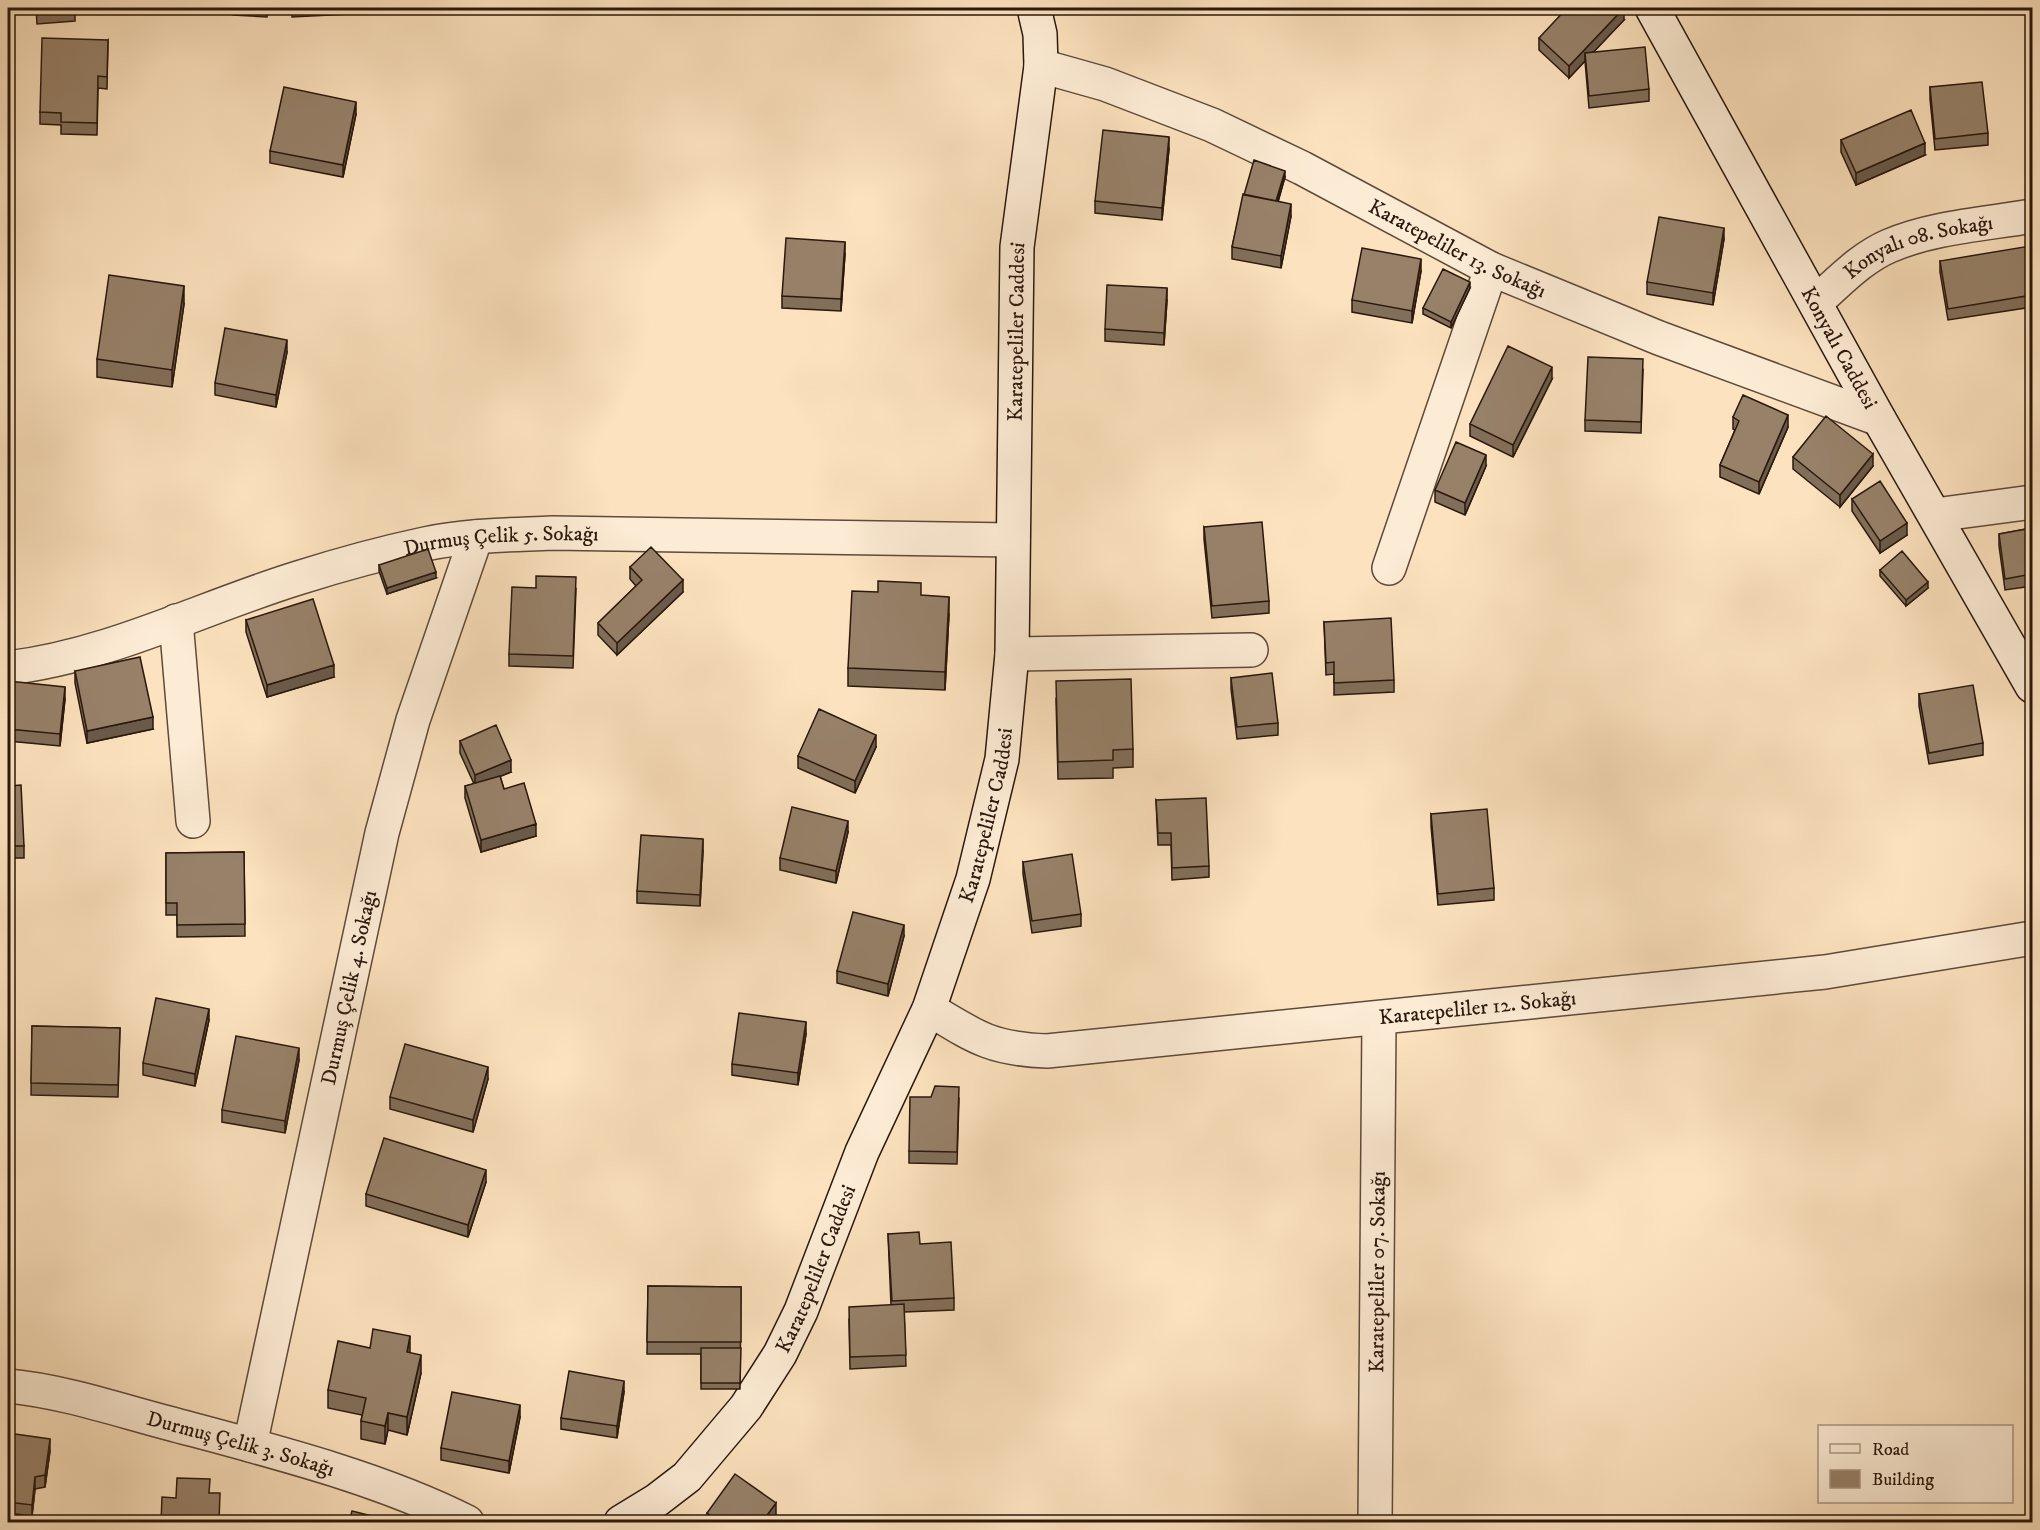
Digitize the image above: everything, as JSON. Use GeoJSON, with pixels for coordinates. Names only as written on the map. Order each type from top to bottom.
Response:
{"type":"FeatureCollection","features":[{"type":"Feature","properties":{"kind":"street","name":"Karatepeliler Caddesi"},"geometry":{"type":"LineString","coordinates":[[621,1522],[657,1500],[687,1477],[746,1407],[780,1354],[801,1311],[862,1152],[929,1009],[973,879],[1002,759],[1012,654],[1017,247],[1041,66],[1040,34],[1034,8]]}},
{"type":"Feature","properties":{"kind":"street","name":"Konyalı Caddesi"},"geometry":{"type":"LineString","coordinates":[[1652,8],[1879,419],[2032,686]]}},
{"type":"Feature","properties":{"kind":"street","name":"Karatepeliler 13. Sokağı"},"geometry":{"type":"LineString","coordinates":[[1041,66],[1105,84],[1212,125],[1302,168],[1491,269],[1659,338],[1879,419]]}},
{"type":"Feature","properties":{"kind":"street","name":"Konyalı 08. Sokağı"},"geometry":{"type":"LineString","coordinates":[[1816,302],[1856,267],[1888,246],[1924,235],[2032,216]]}},
{"type":"Feature","properties":{"kind":"street"},"geometry":{"type":"LineString","coordinates":[[1389,568],[1491,269]]}},
{"type":"Feature","properties":{"kind":"street"},"geometry":{"type":"LineString","coordinates":[[1935,514],[2032,502]]}},
{"type":"Feature","properties":{"kind":"street","name":"Durmuş Çelik 5. Sokağı"},"geometry":{"type":"LineString","coordinates":[[8,668],[61,660],[100,649],[298,578],[426,543],[552,532],[1013,540]]}},
{"type":"Feature","properties":{"kind":"street","name":"Durmuş Çelik 4. Sokağı"},"geometry":{"type":"LineString","coordinates":[[250,1445],[382,833],[413,720],[476,537]]}},
{"type":"Feature","properties":{"kind":"street"},"geometry":{"type":"LineString","coordinates":[[176,621],[193,822]]}},
{"type":"Feature","properties":{"kind":"street"},"geometry":{"type":"LineString","coordinates":[[1012,654],[1251,650]]}},
{"type":"Feature","properties":{"kind":"street","name":"Karatepeliler 12. Sokağı"},"geometry":{"type":"LineString","coordinates":[[929,1009],[978,1039],[999,1046],[1038,1050],[1379,1019],[1825,972],[2032,938]]}},
{"type":"Feature","properties":{"kind":"street","name":"Karatepeliler 07. Sokağı"},"geometry":{"type":"LineString","coordinates":[[1375,1522],[1379,1019]]}},
{"type":"Feature","properties":{"kind":"street","name":"Durmuş Çelik 3. Sokağı"},"geometry":{"type":"LineString","coordinates":[[8,1386],[80,1400],[250,1445],[427,1503],[467,1522]]}},
{"type":"Feature","properties":{"kind":"building"},"geometry":{"type":"Polygon","coordinates":[[[37,8],[75,8],[75,9],[37,12],[37,8]]]}},
{"type":"Feature","properties":{"kind":"building"},"geometry":{"type":"Polygon","coordinates":[[[1567,8],[1624,8],[1569,66],[1539,38],[1567,8]]]}},
{"type":"Feature","properties":{"kind":"building"},"geometry":{"type":"Polygon","coordinates":[[[42,38],[108,40],[107,77],[98,76],[97,123],[61,122],[61,113],[40,112],[42,38]]]}},
{"type":"Feature","properties":{"kind":"building"},"geometry":{"type":"Polygon","coordinates":[[[1645,47],[1649,89],[1589,96],[1585,53],[1645,47]]]}},
{"type":"Feature","properties":{"kind":"building"},"geometry":{"type":"Polygon","coordinates":[[[1982,82],[1988,133],[1935,139],[1930,87],[1982,82]]]}},
{"type":"Feature","properties":{"kind":"building"},"geometry":{"type":"Polygon","coordinates":[[[284,87],[356,102],[343,165],[270,151],[284,87]]]}},
{"type":"Feature","properties":{"kind":"building"},"geometry":{"type":"Polygon","coordinates":[[[1911,110],[1925,143],[1856,173],[1841,140],[1911,110]]]}},
{"type":"Feature","properties":{"kind":"building"},"geometry":{"type":"Polygon","coordinates":[[[1103,130],[1169,137],[1162,208],[1095,201],[1103,130]]]}},
{"type":"Feature","properties":{"kind":"building"},"geometry":{"type":"Polygon","coordinates":[[[1254,160],[1285,171],[1276,201],[1244,195],[1254,160]]]}},
{"type":"Feature","properties":{"kind":"building"},"geometry":{"type":"Polygon","coordinates":[[[1243,194],[1291,204],[1281,256],[1232,247],[1243,194]]]}},
{"type":"Feature","properties":{"kind":"building"},"geometry":{"type":"Polygon","coordinates":[[[1659,217],[1724,228],[1713,293],[1647,282],[1659,217]]]}},
{"type":"Feature","properties":{"kind":"building"},"geometry":{"type":"Polygon","coordinates":[[[786,238],[845,242],[841,299],[782,296],[786,238]]]}},
{"type":"Feature","properties":{"kind":"building"},"geometry":{"type":"Polygon","coordinates":[[[2030,246],[2032,295],[1948,309],[1940,261],[2030,246]]]}},
{"type":"Feature","properties":{"kind":"building"},"geometry":{"type":"Polygon","coordinates":[[[1362,248],[1421,259],[1412,311],[1352,300],[1362,248]]]}},
{"type":"Feature","properties":{"kind":"building"},"geometry":{"type":"Polygon","coordinates":[[[1443,269],[1470,282],[1451,322],[1423,308],[1443,269]]]}},
{"type":"Feature","properties":{"kind":"building"},"geometry":{"type":"Polygon","coordinates":[[[109,275],[184,286],[172,370],[97,359],[109,275]]]}},
{"type":"Feature","properties":{"kind":"building"},"geometry":{"type":"Polygon","coordinates":[[[1107,285],[1167,288],[1164,333],[1105,329],[1107,285]]]}},
{"type":"Feature","properties":{"kind":"building"},"geometry":{"type":"Polygon","coordinates":[[[225,328],[287,340],[276,395],[215,383],[225,328]]]}},
{"type":"Feature","properties":{"kind":"building"},"geometry":{"type":"Polygon","coordinates":[[[1508,346],[1552,367],[1513,445],[1470,424],[1508,346]]]}},
{"type":"Feature","properties":{"kind":"building"},"geometry":{"type":"Polygon","coordinates":[[[1588,357],[1643,359],[1641,422],[1585,420],[1588,357]]]}},
{"type":"Feature","properties":{"kind":"building"},"geometry":{"type":"Polygon","coordinates":[[[1743,395],[1788,415],[1759,482],[1720,465],[1739,421],[1733,417],[1743,395]]]}},
{"type":"Feature","properties":{"kind":"building"},"geometry":{"type":"Polygon","coordinates":[[[1826,416],[1873,454],[1840,495],[1793,457],[1826,416]]]}},
{"type":"Feature","properties":{"kind":"building"},"geometry":{"type":"Polygon","coordinates":[[[1456,442],[1486,455],[1465,503],[1435,490],[1456,442]]]}},
{"type":"Feature","properties":{"kind":"building"},"geometry":{"type":"Polygon","coordinates":[[[1880,481],[1907,523],[1880,541],[1852,499],[1880,481]]]}},
{"type":"Feature","properties":{"kind":"building"},"geometry":{"type":"Polygon","coordinates":[[[1262,522],[1269,601],[1212,606],[1204,527],[1262,522]]]}},
{"type":"Feature","properties":{"kind":"building"},"geometry":{"type":"Polygon","coordinates":[[[2032,528],[2032,574],[2005,579],[1999,534],[2032,528]]]}},
{"type":"Feature","properties":{"kind":"building"},"geometry":{"type":"Polygon","coordinates":[[[651,547],[683,580],[617,643],[598,623],[642,580],[630,567],[651,547]]]}},
{"type":"Feature","properties":{"kind":"building"},"geometry":{"type":"Polygon","coordinates":[[[428,549],[436,572],[387,588],[379,565],[428,549]]]}},
{"type":"Feature","properties":{"kind":"building"},"geometry":{"type":"Polygon","coordinates":[[[1902,551],[1928,582],[1906,600],[1880,570],[1902,551]]]}},
{"type":"Feature","properties":{"kind":"building"},"geometry":{"type":"Polygon","coordinates":[[[536,576],[576,577],[573,656],[509,654],[512,587],[536,588],[536,576]]]}},
{"type":"Feature","properties":{"kind":"building"},"geometry":{"type":"Polygon","coordinates":[[[878,581],[921,583],[921,595],[949,597],[945,672],[848,668],[852,591],[878,592],[878,581]]]}},
{"type":"Feature","properties":{"kind":"building"},"geometry":{"type":"Polygon","coordinates":[[[313,599],[334,665],[267,685],[246,620],[313,599]]]}},
{"type":"Feature","properties":{"kind":"building"},"geometry":{"type":"Polygon","coordinates":[[[1391,618],[1394,680],[1334,683],[1334,662],[1326,663],[1324,622],[1391,618]]]}},
{"type":"Feature","properties":{"kind":"building"},"geometry":{"type":"Polygon","coordinates":[[[140,657],[153,717],[87,731],[75,671],[140,657]]]}},
{"type":"Feature","properties":{"kind":"building"},"geometry":{"type":"Polygon","coordinates":[[[1272,673],[1278,723],[1237,727],[1231,678],[1272,673]]]}},
{"type":"Feature","properties":{"kind":"building"},"geometry":{"type":"Polygon","coordinates":[[[1131,679],[1133,749],[1113,750],[1113,760],[1058,762],[1056,681],[1131,679]]]}},
{"type":"Feature","properties":{"kind":"building"},"geometry":{"type":"Polygon","coordinates":[[[8,681],[65,687],[60,734],[8,729],[8,681]]]}},
{"type":"Feature","properties":{"kind":"building"},"geometry":{"type":"Polygon","coordinates":[[[1973,685],[1983,743],[1929,753],[1919,694],[1973,685]]]}},
{"type":"Feature","properties":{"kind":"building"},"geometry":{"type":"Polygon","coordinates":[[[819,709],[876,735],[855,781],[798,756],[819,709]]]}},
{"type":"Feature","properties":{"kind":"building"},"geometry":{"type":"Polygon","coordinates":[[[496,725],[511,760],[475,775],[460,741],[496,725]]]}},
{"type":"Feature","properties":{"kind":"building"},"geometry":{"type":"Polygon","coordinates":[[[500,776],[504,789],[524,783],[536,824],[481,840],[465,786],[500,776]]]}},
{"type":"Feature","properties":{"kind":"building"},"geometry":{"type":"Polygon","coordinates":[[[21,785],[24,846],[8,846],[8,786],[21,785]]]}},
{"type":"Feature","properties":{"kind":"building"},"geometry":{"type":"Polygon","coordinates":[[[1206,798],[1209,866],[1172,868],[1171,833],[1158,833],[1156,800],[1206,798]]]}},
{"type":"Feature","properties":{"kind":"building"},"geometry":{"type":"Polygon","coordinates":[[[792,807],[848,821],[836,871],[780,858],[792,807]]]}},
{"type":"Feature","properties":{"kind":"building"},"geometry":{"type":"Polygon","coordinates":[[[1487,809],[1494,888],[1438,894],[1431,814],[1487,809]]]}},
{"type":"Feature","properties":{"kind":"building"},"geometry":{"type":"Polygon","coordinates":[[[641,835],[703,839],[700,895],[637,891],[641,835]]]}},
{"type":"Feature","properties":{"kind":"building"},"geometry":{"type":"Polygon","coordinates":[[[244,852],[245,924],[177,925],[177,903],[166,903],[166,853],[244,852]]]}},
{"type":"Feature","properties":{"kind":"building"},"geometry":{"type":"Polygon","coordinates":[[[1072,854],[1081,914],[1032,921],[1023,862],[1072,854]]]}},
{"type":"Feature","properties":{"kind":"building"},"geometry":{"type":"Polygon","coordinates":[[[853,912],[904,925],[888,984],[837,971],[853,912]]]}},
{"type":"Feature","properties":{"kind":"building"},"geometry":{"type":"Polygon","coordinates":[[[156,998],[209,1009],[195,1074],[143,1063],[156,998]]]}},
{"type":"Feature","properties":{"kind":"building"},"geometry":{"type":"Polygon","coordinates":[[[739,1013],[806,1022],[798,1073],[732,1064],[739,1013]]]}},
{"type":"Feature","properties":{"kind":"building"},"geometry":{"type":"Polygon","coordinates":[[[32,1026],[120,1028],[118,1085],[31,1083],[32,1026]]]}},
{"type":"Feature","properties":{"kind":"building"},"geometry":{"type":"Polygon","coordinates":[[[236,1036],[299,1048],[285,1121],[222,1110],[236,1036]]]}},
{"type":"Feature","properties":{"kind":"building"},"geometry":{"type":"Polygon","coordinates":[[[405,1044],[488,1067],[473,1120],[390,1097],[405,1044]]]}},
{"type":"Feature","properties":{"kind":"building"},"geometry":{"type":"Polygon","coordinates":[[[935,1086],[959,1087],[957,1152],[909,1151],[910,1097],[931,1097],[935,1086]]]}},
{"type":"Feature","properties":{"kind":"building"},"geometry":{"type":"Polygon","coordinates":[[[384,1138],[486,1170],[468,1225],[366,1194],[384,1138]]]}},
{"type":"Feature","properties":{"kind":"building"},"geometry":{"type":"Polygon","coordinates":[[[919,1232],[920,1244],[951,1242],[954,1298],[892,1301],[888,1234],[919,1232]]]}},
{"type":"Feature","properties":{"kind":"building"},"geometry":{"type":"Polygon","coordinates":[[[648,1286],[741,1287],[741,1342],[647,1342],[648,1286]]]}},
{"type":"Feature","properties":{"kind":"building"},"geometry":{"type":"Polygon","coordinates":[[[904,1304],[906,1355],[850,1357],[849,1307],[904,1304]]]}},
{"type":"Feature","properties":{"kind":"building"},"geometry":{"type":"Polygon","coordinates":[[[373,1329],[410,1336],[407,1352],[421,1355],[407,1417],[388,1413],[385,1426],[361,1421],[366,1398],[328,1390],[338,1341],[370,1348],[373,1329]]]}},
{"type":"Feature","properties":{"kind":"building"},"geometry":{"type":"Polygon","coordinates":[[[701,1348],[741,1348],[740,1383],[701,1383],[701,1348]]]}},
{"type":"Feature","properties":{"kind":"building"},"geometry":{"type":"Polygon","coordinates":[[[569,1371],[624,1381],[617,1426],[561,1418],[569,1371]]]}},
{"type":"Feature","properties":{"kind":"building"},"geometry":{"type":"Polygon","coordinates":[[[452,1392],[520,1405],[509,1461],[441,1448],[452,1392]]]}},
{"type":"Feature","properties":{"kind":"building"},"geometry":{"type":"Polygon","coordinates":[[[8,1433],[50,1439],[45,1475],[35,1477],[32,1505],[8,1502],[8,1433]]]}},
{"type":"Feature","properties":{"kind":"building"},"geometry":{"type":"Polygon","coordinates":[[[735,1474],[776,1503],[762,1522],[720,1522],[707,1513],[735,1474]]]}},
{"type":"Feature","properties":{"kind":"building"},"geometry":{"type":"Polygon","coordinates":[[[177,1478],[210,1479],[209,1493],[220,1493],[219,1522],[161,1522],[162,1497],[176,1498],[177,1478]]]}},
{"type":"Feature","properties":{"kind":"building"},"geometry":{"type":"Polygon","coordinates":[[[352,1511],[396,1522],[349,1522],[352,1511]]]}}]}
